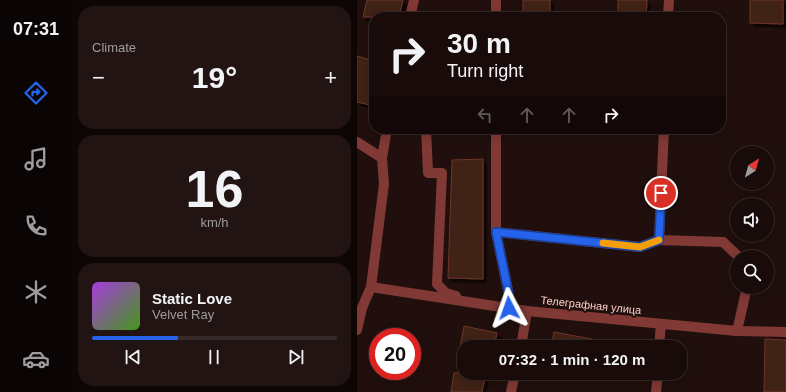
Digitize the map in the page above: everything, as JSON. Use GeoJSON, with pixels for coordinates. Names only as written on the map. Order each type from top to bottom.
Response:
{"type":"FeatureCollection","features":[{"type":"Feature","properties":{"kind":"street"},"geometry":{"type":"LineString","coordinates":[[411,12],[414,0]]}},
{"type":"Feature","properties":{"kind":"street"},"geometry":{"type":"LineString","coordinates":[[496,0],[496,12]]}},
{"type":"Feature","properties":{"kind":"street"},"geometry":{"type":"LineString","coordinates":[[668,12],[669,0]]}},
{"type":"Feature","properties":{"kind":"street"},"geometry":{"type":"LineString","coordinates":[[357,330],[362,308],[371,287],[384,184],[381,158],[386,134]]}},
{"type":"Feature","properties":{"kind":"street"},"geometry":{"type":"LineString","coordinates":[[426,134],[428,172],[442,173],[437,284],[446,293],[480,304]]}},
{"type":"Feature","properties":{"kind":"street"},"geometry":{"type":"LineString","coordinates":[[496,134],[496,232],[509,295],[509,308]]}},
{"type":"Feature","properties":{"kind":"street"},"geometry":{"type":"LineString","coordinates":[[659,240],[663,134]]}},
{"type":"Feature","properties":{"kind":"street"},"geometry":{"type":"LineString","coordinates":[[357,142],[381,158]]}},
{"type":"Feature","properties":{"kind":"street"},"geometry":{"type":"LineString","coordinates":[[496,232],[640,247],[659,240],[723,242],[732,250]]}},
{"type":"Feature","properties":{"kind":"street","name":"Телеграфная улица"},"geometry":{"type":"LineString","coordinates":[[371,287],[527,311],[737,332],[786,332]]}},
{"type":"Feature","properties":{"kind":"street"},"geometry":{"type":"LineString","coordinates":[[737,332],[745,294]]}},
{"type":"Feature","properties":{"kind":"street"},"geometry":{"type":"LineString","coordinates":[[522,340],[527,311]]}},
{"type":"Feature","properties":{"kind":"street"},"geometry":{"type":"LineString","coordinates":[[660,340],[661,324]]}},
{"type":"Feature","properties":{"kind":"street"},"geometry":{"type":"LineString","coordinates":[[511,392],[514,380]]}},
{"type":"Feature","properties":{"kind":"street"},"geometry":{"type":"LineString","coordinates":[[656,392],[657,380]]}},
{"type":"Feature","properties":{"kind":"building"},"geometry":{"type":"Polygon","coordinates":[[[367,0],[403,0],[400,12],[369,12],[369,17],[363,17],[367,0]]]}},
{"type":"Feature","properties":{"kind":"building"},"geometry":{"type":"Polygon","coordinates":[[[523,0],[550,0],[550,12],[523,12],[523,0]]]}},
{"type":"Feature","properties":{"kind":"building"},"geometry":{"type":"Polygon","coordinates":[[[618,0],[647,0],[646,12],[618,12],[618,0]]]}},
{"type":"Feature","properties":{"kind":"building"},"geometry":{"type":"Polygon","coordinates":[[[750,0],[783,0],[783,24],[750,23],[750,0]]]}},
{"type":"Feature","properties":{"kind":"building"},"geometry":{"type":"Polygon","coordinates":[[[357,56],[369,60],[369,105],[357,102],[357,56]]]}},
{"type":"Feature","properties":{"kind":"building"},"geometry":{"type":"Polygon","coordinates":[[[483,159],[483,279],[448,278],[452,160],[483,159]]]}},
{"type":"Feature","properties":{"kind":"building"},"geometry":{"type":"Polygon","coordinates":[[[464,326],[497,333],[496,340],[461,340],[464,326]]]}},
{"type":"Feature","properties":{"kind":"building"},"geometry":{"type":"Polygon","coordinates":[[[554,332],[597,340],[552,340],[554,332]]]}},
{"type":"Feature","properties":{"kind":"building"},"geometry":{"type":"Polygon","coordinates":[[[765,339],[786,340],[786,392],[764,392],[765,339]]]}},
{"type":"Feature","properties":{"kind":"building"},"geometry":{"type":"Polygon","coordinates":[[[454,373],[457,373],[457,380],[485,380],[482,392],[451,392],[454,373]]]}},
{"type":"Feature","properties":{"kind":"slow traffic"},"geometry":{"type":"LineString","coordinates":[[603,243],[640,247],[659,240]]}},
{"type":"Feature","properties":{"kind":"route"},"geometry":{"type":"LineString","coordinates":[[509,308],[509,295],[496,232],[640,247],[659,240],[661,193]]}}]}
